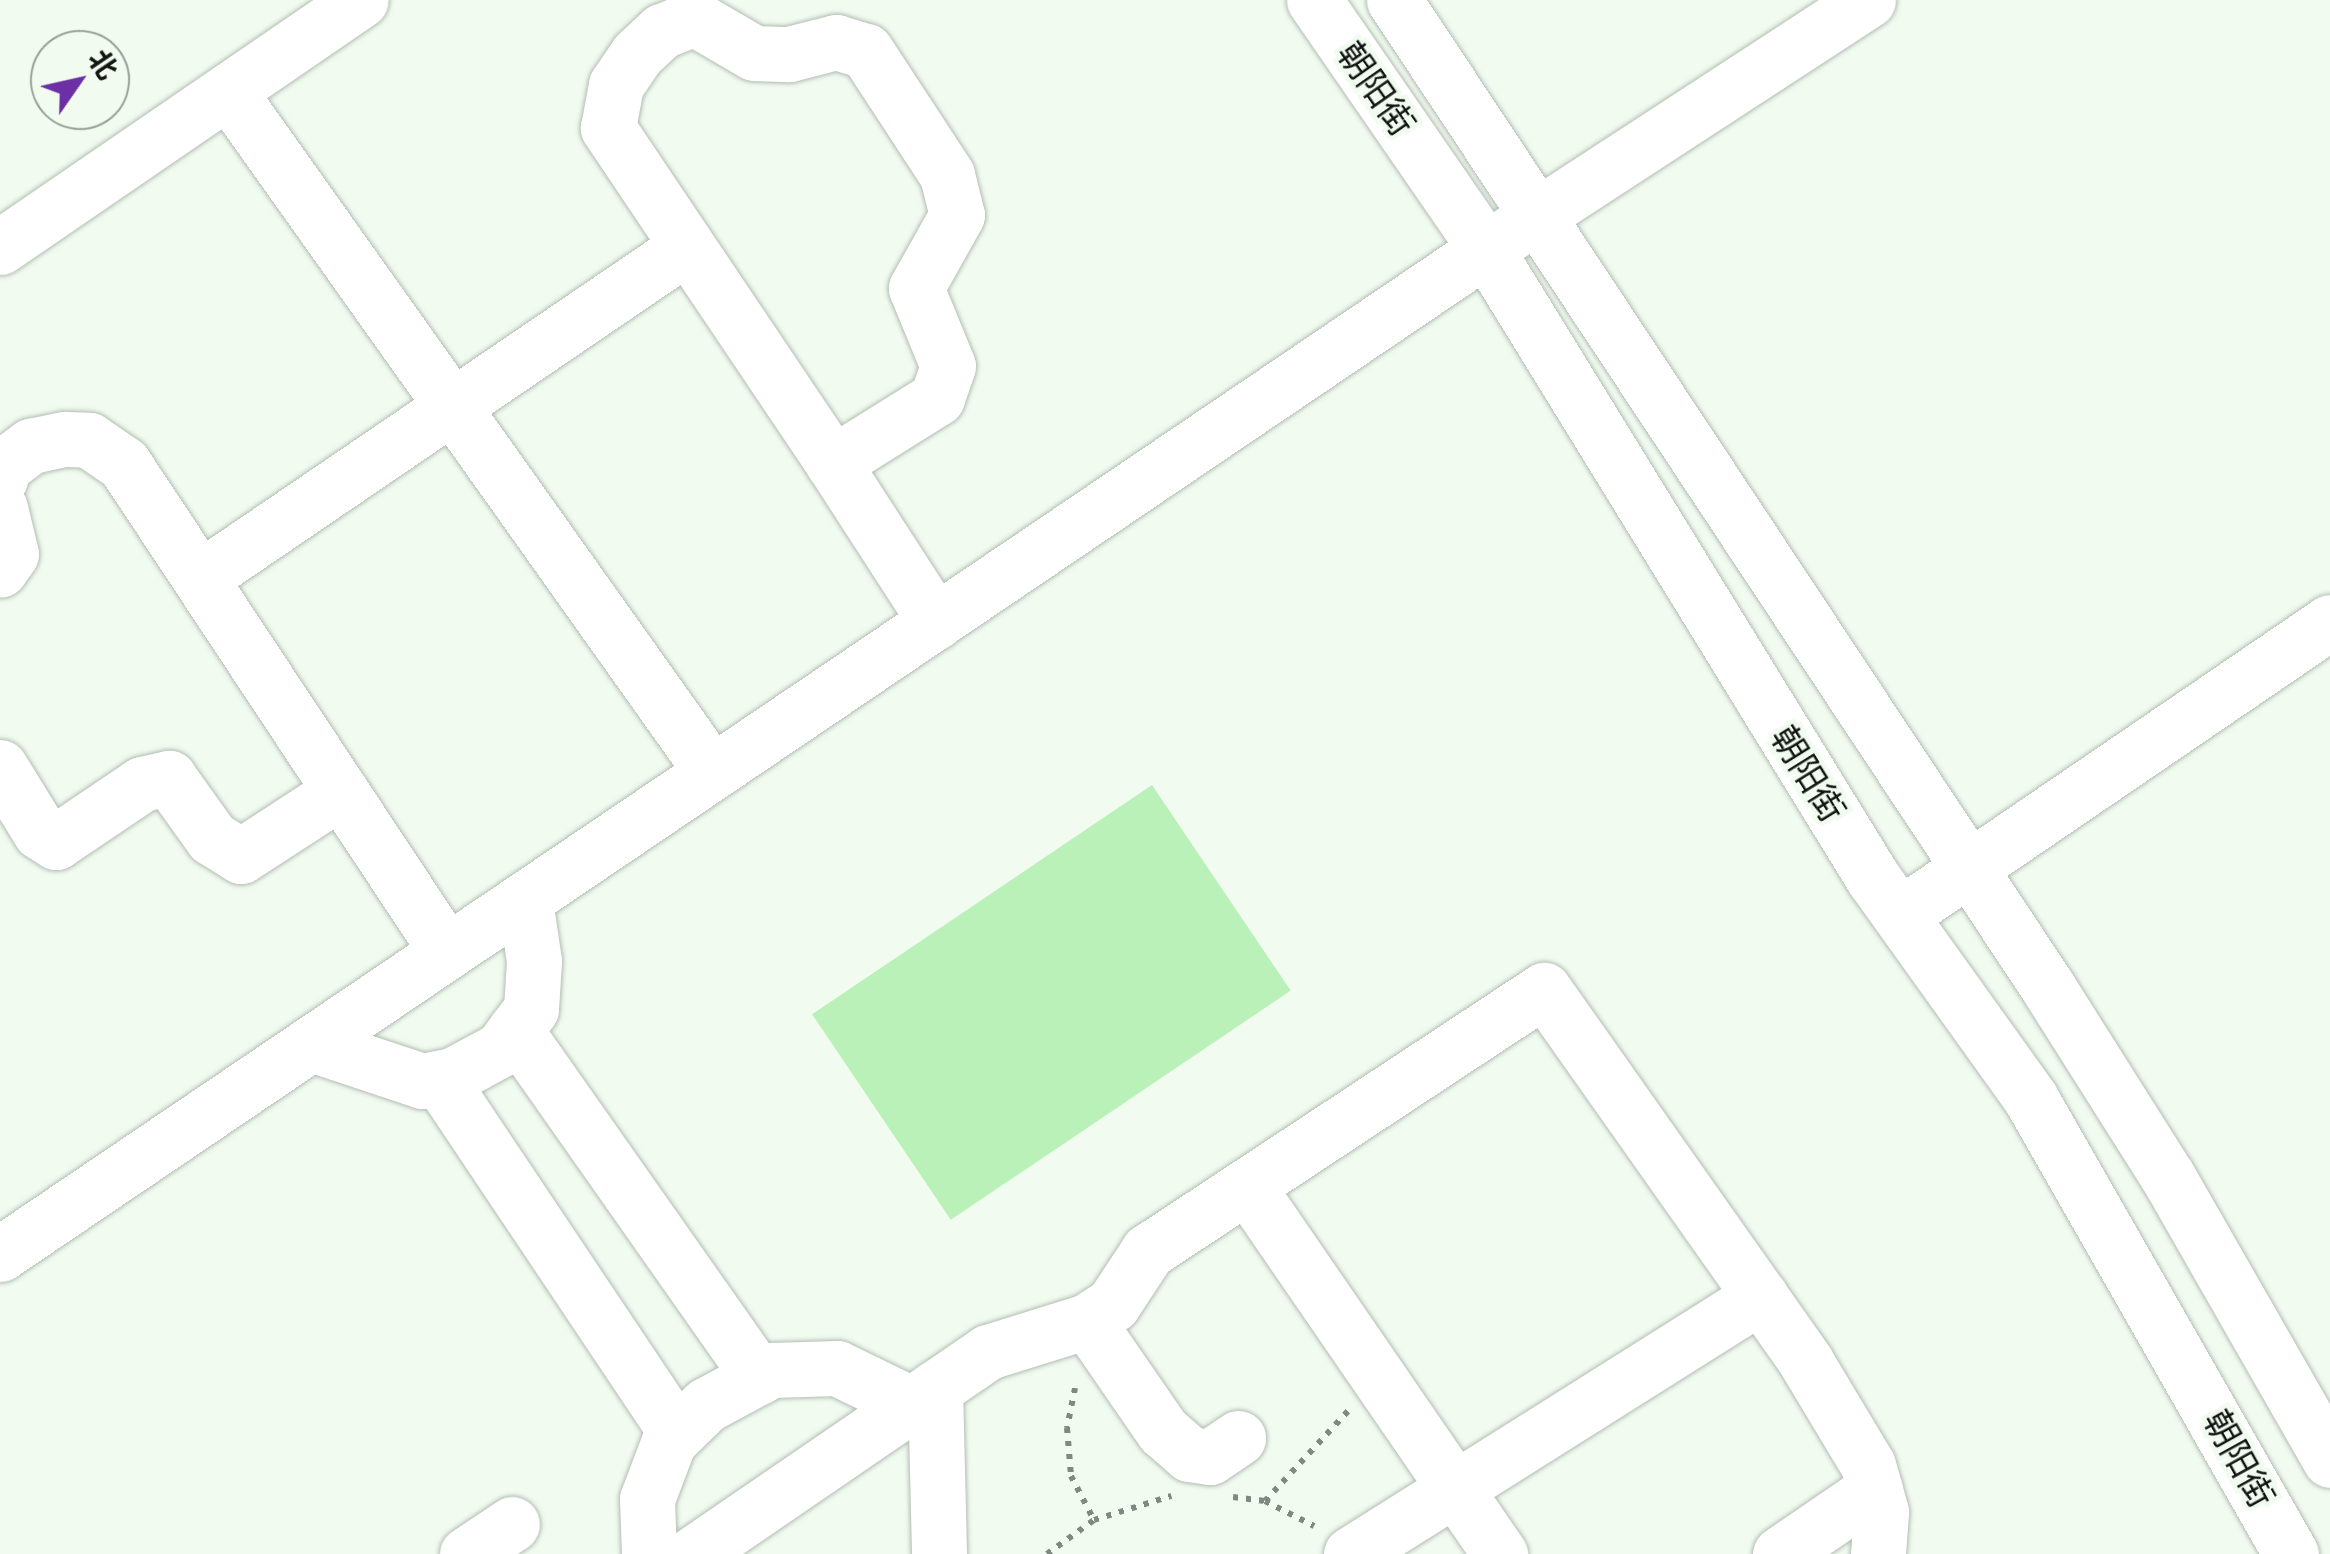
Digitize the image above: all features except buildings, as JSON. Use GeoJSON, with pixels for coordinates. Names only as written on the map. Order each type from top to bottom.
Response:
{"type":"FeatureCollection","features":[{"type":"Feature","properties":{"kind":"street"},"geometry":{"type":"LineString","coordinates":[[0,247],[361,0]]}},
{"type":"Feature","properties":{"kind":"street","name":"朝阳街"},"geometry":{"type":"LineString","coordinates":[[1314,0],[1486,249],[1789,747],[1900,916],[2041,1116],[2291,1554]]}},
{"type":"Feature","properties":{"kind":"street","name":"朝阳街"},"geometry":{"type":"LineString","coordinates":[[1394,0],[1541,214],[1739,528],[1969,869],[2168,1177],[2330,1460]]}},
{"type":"Feature","properties":{"kind":"street"},"geometry":{"type":"LineString","coordinates":[[0,1254],[1486,249],[1868,0]]}},
{"type":"Feature","properties":{"kind":"street"},"geometry":{"type":"LineString","coordinates":[[832,463],[937,398],[948,366],[916,288],[957,215],[947,176],[866,51],[836,42],[789,54],[754,53],[694,18],[662,32],[637,54],[616,85],[608,128],[936,622]]}},
{"type":"Feature","properties":{"kind":"street"},"geometry":{"type":"LineString","coordinates":[[228,91],[712,772]]}},
{"type":"Feature","properties":{"kind":"street"},"geometry":{"type":"LineString","coordinates":[[200,578],[685,248]]}},
{"type":"Feature","properties":{"kind":"street"},"geometry":{"type":"LineString","coordinates":[[0,479],[4,466],[32,446],[89,440],[124,464],[448,952]]}},
{"type":"Feature","properties":{"kind":"street"},"geometry":{"type":"LineString","coordinates":[[0,508],[11,554],[0,570]]}},
{"type":"Feature","properties":{"kind":"street"},"geometry":{"type":"LineString","coordinates":[[1900,916],[2330,622]]}},
{"type":"Feature","properties":{"kind":"street"},"geometry":{"type":"LineString","coordinates":[[0,767],[40,832],[56,842],[142,784],[169,778],[212,838],[241,856],[341,791]]}},
{"type":"Feature","properties":{"kind":"street"},"geometry":{"type":"LineString","coordinates":[[311,1044],[368,1068],[422,1081],[439,1078],[501,1049],[531,1009],[534,961],[525,900]]}},
{"type":"Feature","properties":{"kind":"street"},"geometry":{"type":"LineString","coordinates":[[714,1548],[988,1352],[1087,1321],[1113,1304],[1148,1251],[1544,990],[1760,1296],[1860,1450],[1875,1488],[1878,1554]]}},
{"type":"Feature","properties":{"kind":"street"},"geometry":{"type":"LineString","coordinates":[[515,1030],[759,1377]]}},
{"type":"Feature","properties":{"kind":"street"},"geometry":{"type":"LineString","coordinates":[[439,1078],[678,1433]]}},
{"type":"Feature","properties":{"kind":"street"},"geometry":{"type":"LineString","coordinates":[[1247,1186],[1500,1554]]}},
{"type":"Feature","properties":{"kind":"street"},"geometry":{"type":"LineString","coordinates":[[1355,1551],[1760,1296]]}},
{"type":"Feature","properties":{"kind":"street"},"geometry":{"type":"LineString","coordinates":[[1087,1321],[1164,1430],[1189,1454],[1210,1457],[1238,1438]]}},
{"type":"Feature","properties":{"kind":"street"},"geometry":{"type":"LineString","coordinates":[[649,1554],[646,1499],[678,1433],[706,1405],[772,1370],[838,1368],[923,1396]]}},
{"type":"Feature","properties":{"kind":"street"},"geometry":{"type":"LineString","coordinates":[[923,1396],[938,1554]]}},
{"type":"Feature","properties":{"kind":"street"},"geometry":{"type":"LineString","coordinates":[[2231,1445],[2300,1408]]}},
{"type":"Feature","properties":{"kind":"street"},"geometry":{"type":"LineString","coordinates":[[1780,1554],[1875,1488]]}},
{"type":"Feature","properties":{"kind":"street"},"geometry":{"type":"LineString","coordinates":[[467,1554],[512,1524]]}},
{"type":"Feature","properties":{"kind":"path"},"geometry":{"type":"LineString","coordinates":[[1087,1321],[1067,1428],[1071,1476],[1094,1520]]}},
{"type":"Feature","properties":{"kind":"path"},"geometry":{"type":"LineString","coordinates":[[1265,1501],[1379,1378]]}},
{"type":"Feature","properties":{"kind":"path"},"geometry":{"type":"LineString","coordinates":[[1047,1554],[1094,1520],[1187,1492]]}},
{"type":"Feature","properties":{"kind":"path"},"geometry":{"type":"LineString","coordinates":[[1226,1496],[1265,1501],[1355,1551]]}},
{"type":"Feature","properties":{"kind":"green space"},"geometry":{"type":"Polygon","coordinates":[[[1152,785],[1291,991],[951,1220],[812,1014],[1152,785]]]}}]}
